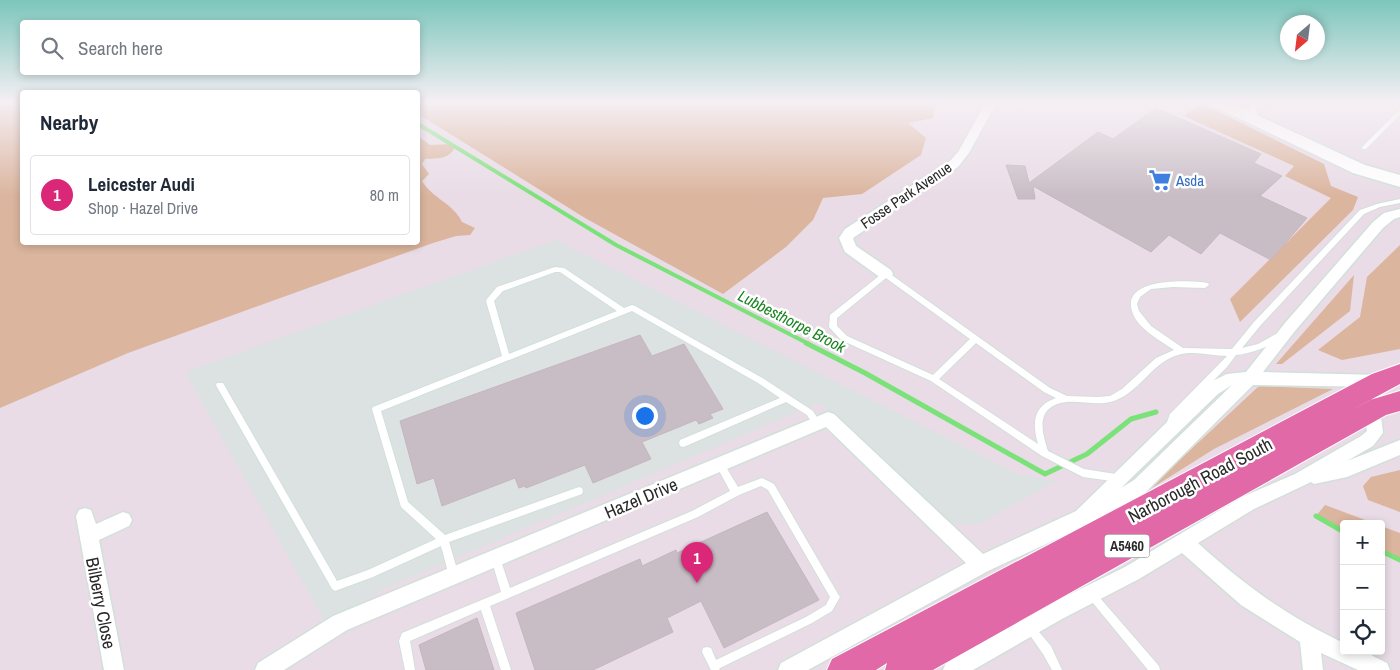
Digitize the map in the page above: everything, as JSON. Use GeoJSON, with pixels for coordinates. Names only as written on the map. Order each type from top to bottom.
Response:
{"type":"FeatureCollection","features":[{"type":"Feature","properties":{"kind":"main road","name":"Narborough Road South"},"geometry":{"type":"LineString","coordinates":[[1381,388],[1400,400]]}},
{"type":"Feature","properties":{"kind":"main road","name":"Narborough Road South"},"geometry":{"type":"LineString","coordinates":[[843,670],[1381,388]]}},
{"type":"Feature","properties":{"kind":"main road","name":"Narborough Road South"},"geometry":{"type":"LineString","coordinates":[[901,670],[1381,388]]}},
{"type":"Feature","properties":{"kind":"street","name":"Fosse Park Avenue"},"geometry":{"type":"LineString","coordinates":[[886,274],[850,249],[846,238],[850,232],[954,164],[974,133]]}},
{"type":"Feature","properties":{"kind":"street"},"geometry":{"type":"LineString","coordinates":[[1285,133],[1359,169],[1382,185],[1400,194]]}},
{"type":"Feature","properties":{"kind":"street"},"geometry":{"type":"LineString","coordinates":[[1359,169],[1400,181]]}},
{"type":"Feature","properties":{"kind":"street","name":"Narborough Road South"},"geometry":{"type":"LineString","coordinates":[[788,670],[982,565],[1079,518],[1107,507],[1140,486],[1250,378],[1290,327],[1378,224],[1389,216],[1400,213]]}},
{"type":"Feature","properties":{"kind":"street","name":"Narborough Road South"},"geometry":{"type":"LineString","coordinates":[[1079,518],[1212,389],[1227,380],[1250,378],[1381,388]]}},
{"type":"Feature","properties":{"kind":"street"},"geometry":{"type":"LineString","coordinates":[[953,670],[1132,573],[1248,503],[1301,479],[1367,442],[1375,433],[1381,388]]}},
{"type":"Feature","properties":{"kind":"street"},"geometry":{"type":"LineString","coordinates":[[817,424],[828,419],[982,565]]}},
{"type":"Feature","properties":{"kind":"street","name":"Hazel Drive"},"geometry":{"type":"LineString","coordinates":[[265,670],[340,623],[817,424]]}},
{"type":"Feature","properties":{"kind":"street"},"geometry":{"type":"LineString","coordinates":[[1301,479],[1347,469],[1400,447]]}},
{"type":"Feature","properties":{"kind":"street","name":"Bilberry Close"},"geometry":{"type":"LineString","coordinates":[[85,516],[114,670]]}},
{"type":"Feature","properties":{"kind":"street","name":"Bilberry Close"},"geometry":{"type":"LineString","coordinates":[[89,536],[123,520]]}},
{"type":"Feature","properties":{"kind":"street"},"geometry":{"type":"LineString","coordinates":[[1183,541],[1231,586],[1260,607],[1309,636],[1380,670]]}},
{"type":"Feature","properties":{"kind":"street"},"geometry":{"type":"LineString","coordinates":[[1309,636],[1313,670]]}},
{"type":"Feature","properties":{"kind":"lane"},"geometry":{"type":"LineString","coordinates":[[1364,148],[1379,133]]}},
{"type":"Feature","properties":{"kind":"lane"},"geometry":{"type":"LineString","coordinates":[[1166,434],[1173,416],[1234,353],[1257,324],[1362,212],[1379,205],[1400,202]]}},
{"type":"Feature","properties":{"kind":"lane"},"geometry":{"type":"LineString","coordinates":[[506,358],[490,300],[500,289],[555,269],[562,270],[624,312]]}},
{"type":"Feature","properties":{"kind":"lane"},"geometry":{"type":"LineString","coordinates":[[1066,399],[1046,390],[886,274],[833,317],[833,327],[844,338],[934,379],[1045,453],[1083,473],[1119,478]]}},
{"type":"Feature","properties":{"kind":"lane"},"geometry":{"type":"LineString","coordinates":[[1182,351],[1146,327],[1134,308],[1135,299],[1142,291],[1153,286],[1205,285]]}},
{"type":"Feature","properties":{"kind":"lane"},"geometry":{"type":"LineString","coordinates":[[454,576],[444,540],[404,504],[376,409],[632,308],[787,398],[810,413],[817,424]]}},
{"type":"Feature","properties":{"kind":"lane"},"geometry":{"type":"LineString","coordinates":[[1045,453],[1040,440],[1038,419],[1041,411],[1049,404],[1066,399],[1091,400],[1115,397],[1129,388],[1150,365],[1165,356],[1182,351],[1234,353],[1266,346],[1290,327]]}},
{"type":"Feature","properties":{"kind":"lane"},"geometry":{"type":"LineString","coordinates":[[934,379],[975,339]]}},
{"type":"Feature","properties":{"kind":"lane"},"geometry":{"type":"LineString","coordinates":[[220,386],[335,586],[370,574],[444,540],[579,491]]}},
{"type":"Feature","properties":{"kind":"lane"},"geometry":{"type":"LineString","coordinates":[[683,444],[787,398]]}},
{"type":"Feature","properties":{"kind":"lane"},"geometry":{"type":"LineString","coordinates":[[720,464],[736,492]]}},
{"type":"Feature","properties":{"kind":"lane"},"geometry":{"type":"LineString","coordinates":[[410,670],[404,642],[406,637],[695,514],[736,492],[762,482],[771,487],[835,597],[828,608],[809,620],[715,668],[706,652]]}},
{"type":"Feature","properties":{"kind":"lane"},"geometry":{"type":"LineString","coordinates":[[496,558],[507,594]]}},
{"type":"Feature","properties":{"kind":"lane"},"geometry":{"type":"LineString","coordinates":[[1091,594],[1155,670]]}},
{"type":"Feature","properties":{"kind":"lane"},"geometry":{"type":"LineString","coordinates":[[484,604],[506,670]]}},
{"type":"Feature","properties":{"kind":"lane"},"geometry":{"type":"LineString","coordinates":[[1030,627],[1047,650],[1057,670]]}},
{"type":"Feature","properties":{"kind":"shaded area"},"geometry":{"type":"Polygon","coordinates":[[[0,133],[20,133],[20,245],[420,245],[420,138],[430,145],[452,144],[454,149],[448,155],[441,158],[425,159],[422,164],[429,174],[422,181],[431,192],[454,210],[462,222],[475,228],[470,235],[456,236],[433,243],[128,353],[0,408],[0,133]]]}},
{"type":"Feature","properties":{"kind":"shaded area"},"geometry":{"type":"Polygon","coordinates":[[[449,133],[920,133],[926,138],[921,155],[862,194],[823,198],[813,220],[786,247],[723,294],[585,218],[449,133]]]}},
{"type":"Feature","properties":{"kind":"shaded area"},"geometry":{"type":"Polygon","coordinates":[[[1222,133],[1262,133],[1324,164],[1331,186],[1358,197],[1353,210],[1240,322],[1230,299],[1331,198],[1285,176],[1294,166],[1222,133]]]}},
{"type":"Feature","properties":{"kind":"shaded area"},"geometry":{"type":"Polygon","coordinates":[[[556,240],[1020,475],[1056,481],[979,524],[946,524],[819,403],[382,590],[326,624],[185,372],[556,240]]]}},
{"type":"Feature","properties":{"kind":"shaded area"},"geometry":{"type":"Polygon","coordinates":[[[1400,245],[1400,349],[1342,360],[1318,350],[1360,317],[1367,277],[1400,245]]]}},
{"type":"Feature","properties":{"kind":"shaded area"},"geometry":{"type":"Polygon","coordinates":[[[1354,275],[1350,311],[1282,364],[1276,364],[1354,275]]]}},
{"type":"Feature","properties":{"kind":"shaded area"},"geometry":{"type":"Polygon","coordinates":[[[1259,386],[1333,389],[1214,449],[1144,493],[1259,386]]]}},
{"type":"Feature","properties":{"kind":"shaded area"},"geometry":{"type":"Polygon","coordinates":[[[1400,470],[1400,512],[1368,500],[1363,486],[1371,477],[1400,470]]]}},
{"type":"Feature","properties":{"kind":"shaded area"},"geometry":{"type":"Polygon","coordinates":[[[1325,505],[1365,520],[1340,520],[1340,530],[1316,516],[1325,505]]]}},
{"type":"Feature","properties":{"kind":"shaded area"},"geometry":{"type":"Polygon","coordinates":[[[1385,527],[1400,533],[1400,560],[1385,553],[1385,527]]]}},
{"type":"Feature","properties":{"kind":"building","name":"Asda"},"geometry":{"type":"Polygon","coordinates":[[[1096,133],[1113,139],[1121,133],[1214,133],[1261,154],[1254,163],[1282,176],[1260,196],[1307,218],[1271,260],[1220,233],[1201,254],[1169,235],[1151,252],[1033,186],[1035,199],[1018,199],[1006,165],[1025,166],[1029,183],[1096,133]]]}},
{"type":"Feature","properties":{"kind":"building"},"geometry":{"type":"Polygon","coordinates":[[[640,335],[652,356],[684,344],[723,409],[710,414],[713,418],[699,424],[696,420],[642,442],[651,459],[593,483],[585,465],[526,488],[525,486],[519,488],[515,478],[442,506],[434,478],[417,484],[400,421],[640,335]]]}},
{"type":"Feature","properties":{"kind":"building"},"geometry":{"type":"Polygon","coordinates":[[[767,512],[819,600],[724,648],[701,601],[667,618],[673,632],[593,670],[535,670],[516,613],[640,559],[642,566],[676,550],[677,553],[767,512]]]}},
{"type":"Feature","properties":{"kind":"building"},"geometry":{"type":"Polygon","coordinates":[[[477,618],[494,670],[426,670],[419,645],[477,618]]]}},
{"type":"Feature","properties":{"kind":"waterway","name":"Lubbesthorpe Brook"},"geometry":{"type":"LineString","coordinates":[[433,133],[616,245],[809,344]]}},
{"type":"Feature","properties":{"kind":"waterway","name":"Lubbesthorpe Brook"},"geometry":{"type":"LineString","coordinates":[[806,343],[865,373],[1045,474],[1087,454],[1131,419],[1156,412]]}},
{"type":"Feature","properties":{"kind":"waterway","name":"Lubbesthorpe Brook"},"geometry":{"type":"LineString","coordinates":[[1316,516],[1340,530]]}},
{"type":"Feature","properties":{"kind":"waterway","name":"Lubbesthorpe Brook"},"geometry":{"type":"LineString","coordinates":[[1385,553],[1400,560]]}},
{"type":"Feature","properties":{"kind":"place","name":"Asda"},"geometry":{"type":"Point","coordinates":[1160,180]}},
{"type":"Feature","properties":{"kind":"place","name":"Leicester Audi"},"geometry":{"type":"Point","coordinates":[697,583]}}]}
